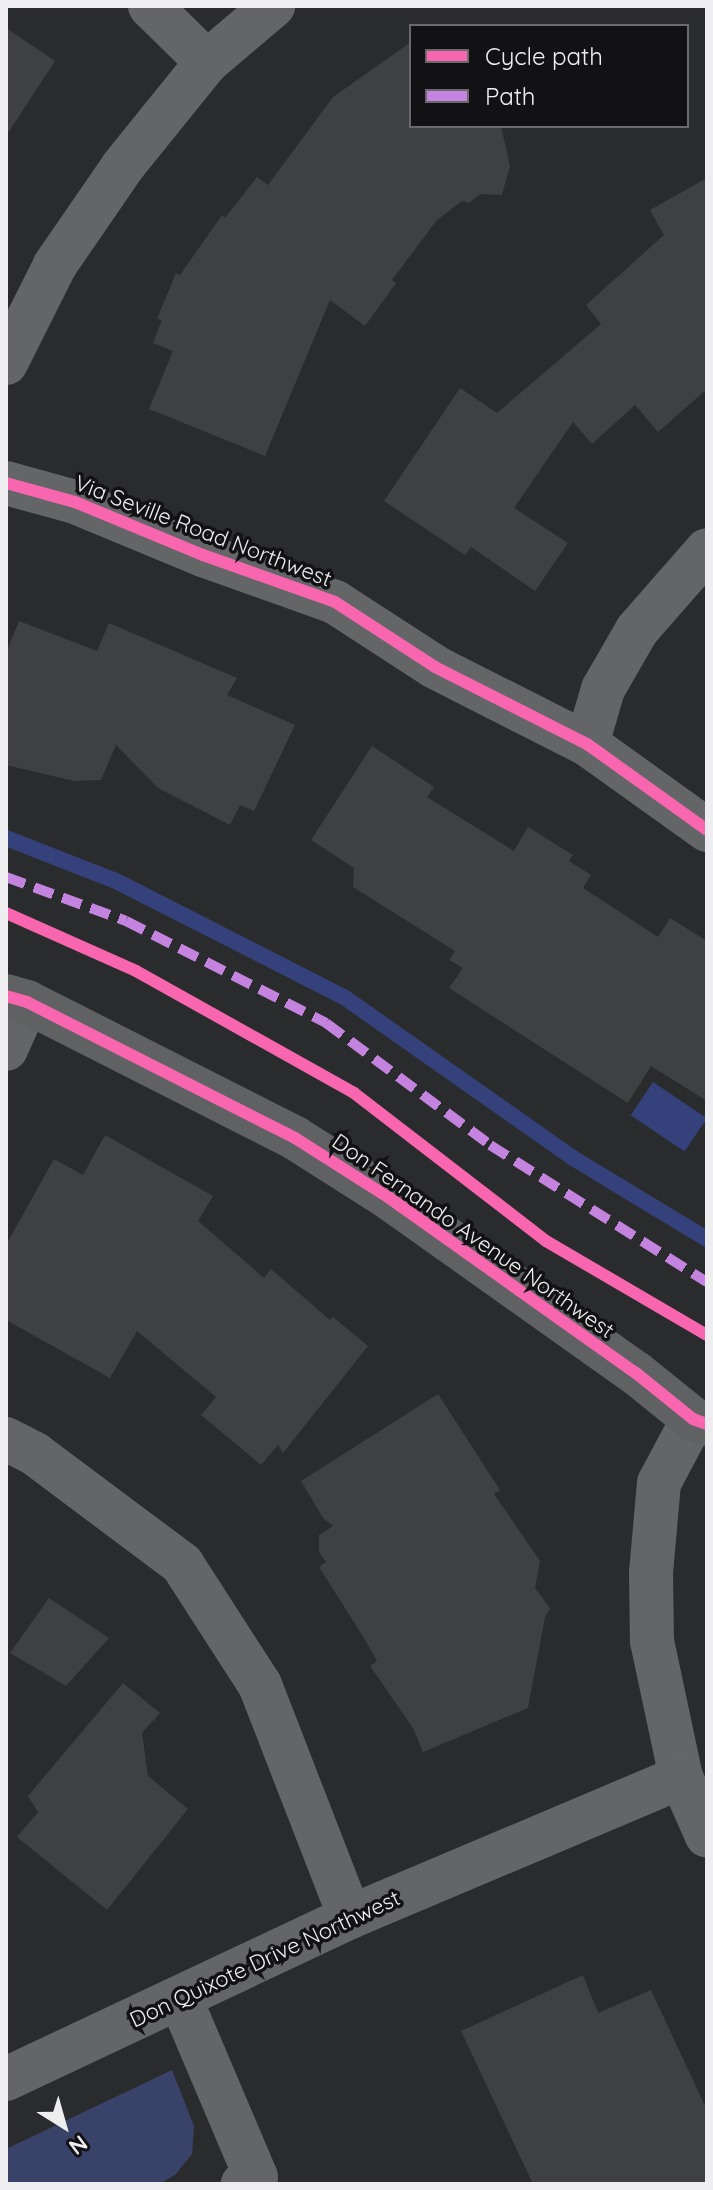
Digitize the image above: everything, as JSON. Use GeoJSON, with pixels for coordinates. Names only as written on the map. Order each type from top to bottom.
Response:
{"type":"FeatureCollection","features":[{"type":"Feature","properties":{"kind":"street"},"geometry":{"type":"LineString","coordinates":[[150,6],[207,62]]}},
{"type":"Feature","properties":{"kind":"street"},"geometry":{"type":"LineString","coordinates":[[6,363],[55,265],[123,166],[207,62],[273,6]]}},
{"type":"Feature","properties":{"kind":"street","name":"Via Seville Road Northwest"},"geometry":{"type":"LineString","coordinates":[[6,483],[75,502],[203,555],[335,602],[435,667],[587,744],[707,830]]}},
{"type":"Feature","properties":{"kind":"street"},"geometry":{"type":"LineString","coordinates":[[587,744],[603,689],[637,630],[707,550]]}},
{"type":"Feature","properties":{"kind":"street"},"geometry":{"type":"LineString","coordinates":[[6,1049],[16,999]]}},
{"type":"Feature","properties":{"kind":"street","name":"Don Fernando Avenue Northwest"},"geometry":{"type":"LineString","coordinates":[[16,999],[295,1138],[388,1197],[700,1422],[659,1483],[651,1572],[652,1641],[681,1777],[707,1836]]}},
{"type":"Feature","properties":{"kind":"street"},"geometry":{"type":"LineString","coordinates":[[6,1439],[35,1454],[182,1564],[260,1685],[350,1917]]}},
{"type":"Feature","properties":{"kind":"street","name":"Don Quixote Drive Northwest"},"geometry":{"type":"LineString","coordinates":[[6,2079],[350,1917],[681,1777]]}},
{"type":"Feature","properties":{"kind":"street"},"geometry":{"type":"LineString","coordinates":[[180,1998],[256,2177],[243,2184]]}},
{"type":"Feature","properties":{"kind":"shaded area"},"geometry":{"type":"Polygon","coordinates":[[[653,1082],[707,1118],[685,1152],[631,1115],[653,1082]]]}},
{"type":"Feature","properties":{"kind":"shaded area"},"geometry":{"type":"Polygon","coordinates":[[[172,2070],[194,2126],[192,2154],[175,2175],[159,2184],[6,2184],[6,2149],[172,2070]]]}},
{"type":"Feature","properties":{"kind":"building"},"geometry":{"type":"Polygon","coordinates":[[[6,28],[55,61],[6,136],[6,28]]]}},
{"type":"Feature","properties":{"kind":"building"},"geometry":{"type":"Polygon","coordinates":[[[409,43],[409,128],[501,128],[510,166],[502,195],[480,194],[469,203],[462,201],[437,220],[392,280],[396,283],[365,326],[330,300],[265,456],[149,409],[173,351],[153,343],[162,320],[157,319],[176,273],[180,275],[222,215],[225,218],[257,177],[268,185],[333,97],[409,43]]]}},
{"type":"Feature","properties":{"kind":"building"},"geometry":{"type":"Polygon","coordinates":[[[707,178],[707,389],[658,432],[635,405],[592,444],[573,422],[514,508],[568,543],[535,591],[471,547],[465,555],[384,501],[460,388],[497,413],[601,324],[586,305],[664,235],[650,210],[707,178]]]}},
{"type":"Feature","properties":{"kind":"building"},"geometry":{"type":"Polygon","coordinates":[[[19,621],[97,651],[109,623],[237,678],[227,695],[295,725],[254,811],[240,805],[230,825],[158,788],[116,745],[101,780],[74,781],[6,765],[6,653],[19,621]]]}},
{"type":"Feature","properties":{"kind":"building"},"geometry":{"type":"Polygon","coordinates":[[[372,746],[434,787],[427,797],[514,851],[528,827],[573,855],[569,861],[591,875],[583,888],[658,937],[670,918],[707,941],[707,1101],[651,1066],[628,1103],[449,988],[463,968],[449,960],[455,951],[353,887],[354,868],[311,840],[372,746]]]}},
{"type":"Feature","properties":{"kind":"building"},"geometry":{"type":"Polygon","coordinates":[[[105,1135],[213,1196],[198,1221],[264,1278],[271,1269],[330,1320],[333,1317],[368,1346],[283,1453],[278,1445],[261,1465],[201,1415],[216,1397],[137,1331],[110,1378],[6,1320],[6,1245],[54,1159],[83,1175],[105,1135]]]}},
{"type":"Feature","properties":{"kind":"building"},"geometry":{"type":"Polygon","coordinates":[[[438,1394],[500,1490],[494,1494],[540,1561],[535,1588],[550,1608],[545,1617],[528,1708],[423,1752],[413,1728],[370,1666],[377,1661],[319,1567],[326,1562],[319,1552],[319,1535],[333,1526],[323,1518],[301,1481],[438,1394]]]}},
{"type":"Feature","properties":{"kind":"building"},"geometry":{"type":"Polygon","coordinates":[[[49,1598],[109,1638],[66,1686],[10,1653],[49,1598]]]}},
{"type":"Feature","properties":{"kind":"building"},"geometry":{"type":"Polygon","coordinates":[[[123,1683],[160,1713],[142,1733],[148,1776],[188,1809],[107,1910],[17,1837],[38,1812],[28,1796],[123,1683]]]}},
{"type":"Feature","properties":{"kind":"building"},"geometry":{"type":"Polygon","coordinates":[[[583,1975],[598,2013],[651,1990],[707,2110],[707,2184],[533,2184],[461,2031],[583,1975]]]}},
{"type":"Feature","properties":{"kind":"waterway"},"geometry":{"type":"LineString","coordinates":[[6,838],[118,882],[344,997],[573,1158],[707,1239]]}},
{"type":"Feature","properties":{"kind":"marked path"},"geometry":{"type":"LineString","coordinates":[[6,877],[126,921],[326,1023],[490,1145],[707,1282]]}},
{"type":"Feature","properties":{"kind":"cycle path"},"geometry":{"type":"LineString","coordinates":[[6,483],[75,502],[203,555],[335,602],[435,667],[587,744],[707,830]]}},
{"type":"Feature","properties":{"kind":"cycle path"},"geometry":{"type":"LineString","coordinates":[[6,913],[136,971],[354,1093],[546,1241],[707,1335]]}},
{"type":"Feature","properties":{"kind":"cycle path"},"geometry":{"type":"LineString","coordinates":[[6,996],[27,1002],[295,1138],[388,1197],[636,1373],[693,1419],[707,1424]]}}]}
